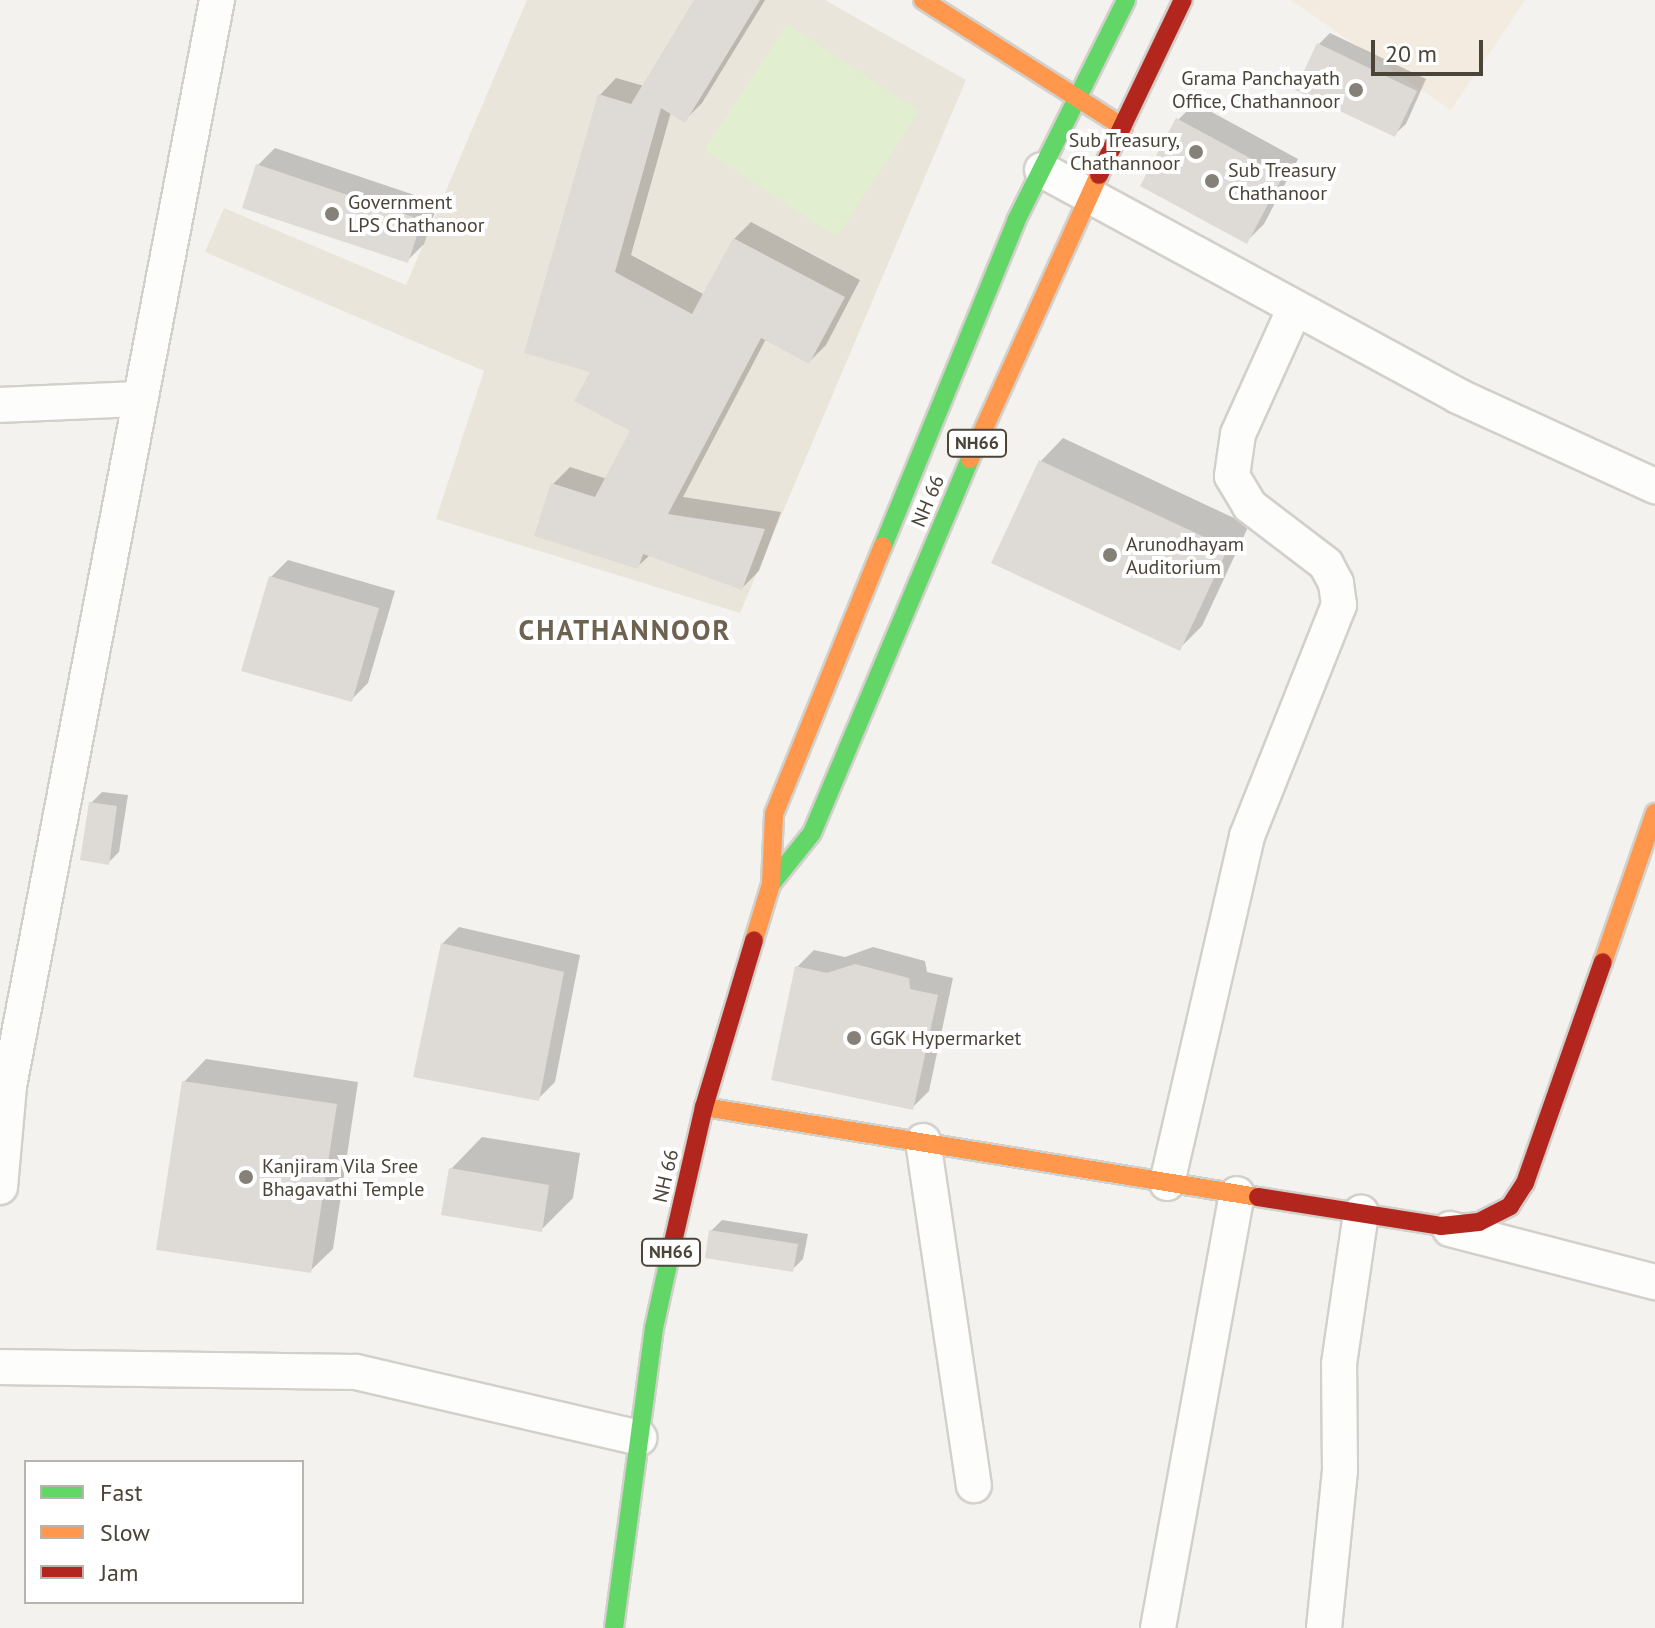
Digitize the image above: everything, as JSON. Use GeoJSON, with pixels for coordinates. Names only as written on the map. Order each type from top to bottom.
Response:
{"type":"FeatureCollection","features":[{"type":"Feature","properties":{"kind":"main road"},"geometry":{"type":"LineString","coordinates":[[923,0],[1123,127]]}},
{"type":"Feature","properties":{"kind":"main road","name":"NH 66"},"geometry":{"type":"LineString","coordinates":[[614,1628],[654,1328],[704,1107],[771,884],[774,814],[1016,221],[1126,0]]}},
{"type":"Feature","properties":{"kind":"main road","name":"NH 66"},"geometry":{"type":"LineString","coordinates":[[771,884],[812,833],[1017,347],[1183,0]]}},
{"type":"Feature","properties":{"kind":"main road"},"geometry":{"type":"LineString","coordinates":[[704,1107],[1441,1226],[1466,1225],[1500,1212],[1525,1183],[1655,813]]}},
{"type":"Feature","properties":{"kind":"street"},"geometry":{"type":"LineString","coordinates":[[0,1187],[9,1086],[217,0]]}},
{"type":"Feature","properties":{"kind":"street"},"geometry":{"type":"LineString","coordinates":[[1042,170],[1458,396],[1655,486]]}},
{"type":"Feature","properties":{"kind":"street"},"geometry":{"type":"LineString","coordinates":[[1167,1183],[1247,836],[1339,605],[1336,583],[1326,564],[1250,506],[1232,476],[1238,434],[1295,308]]}},
{"type":"Feature","properties":{"kind":"street"},"geometry":{"type":"LineString","coordinates":[[0,405],[139,399]]}},
{"type":"Feature","properties":{"kind":"street"},"geometry":{"type":"LineString","coordinates":[[923,1141],[974,1485]]}},
{"type":"Feature","properties":{"kind":"street"},"geometry":{"type":"LineString","coordinates":[[1158,1628],[1237,1194]]}},
{"type":"Feature","properties":{"kind":"street"},"geometry":{"type":"LineString","coordinates":[[1324,1628],[1340,1471],[1339,1364],[1361,1213]]}},
{"type":"Feature","properties":{"kind":"street"},"geometry":{"type":"LineString","coordinates":[[1441,1226],[1655,1282]]}},
{"type":"Feature","properties":{"kind":"street"},"geometry":{"type":"LineString","coordinates":[[0,1367],[356,1372],[639,1438]]}},
{"type":"Feature","properties":{"kind":"shaded area"},"geometry":{"type":"Polygon","coordinates":[[[527,0],[825,0],[966,80],[740,613],[436,519],[484,371],[205,252],[224,208],[406,285],[527,0]]]}},
{"type":"Feature","properties":{"kind":"shaded area"},"geometry":{"type":"Polygon","coordinates":[[[1290,0],[1525,0],[1451,110],[1290,0]]]}},
{"type":"Feature","properties":{"kind":"green space"},"geometry":{"type":"Polygon","coordinates":[[[787,24],[919,111],[837,237],[704,150],[787,24]]]}},
{"type":"Feature","properties":{"kind":"building"},"geometry":{"type":"Polygon","coordinates":[[[694,0],[760,0],[685,123],[661,108],[615,272],[692,314],[733,238],[845,297],[809,364],[761,338],[668,514],[765,529],[742,590],[643,554],[638,569],[534,536],[551,483],[595,497],[630,431],[574,401],[590,372],[524,353],[598,94],[631,104],[694,0]]]}},
{"type":"Feature","properties":{"kind":"building","name":"Grama Panchayath Office, Chathannoor"},"geometry":{"type":"Polygon","coordinates":[[[1317,43],[1417,91],[1395,137],[1295,90],[1317,43]]]}},
{"type":"Feature","properties":{"kind":"building","name":"Sub Treasury Chathanoor"},"geometry":{"type":"Polygon","coordinates":[[[1176,118],[1283,176],[1247,244],[1140,186],[1176,118]]]}},
{"type":"Feature","properties":{"kind":"building","name":"Government LPS Chathanoor"},"geometry":{"type":"Polygon","coordinates":[[[256,164],[422,220],[408,263],[242,208],[256,164]]]}},
{"type":"Feature","properties":{"kind":"building","name":"Arunodhayam Auditorium"},"geometry":{"type":"Polygon","coordinates":[[[1039,460],[1228,548],[1180,651],[991,563],[1039,460]]]}},
{"type":"Feature","properties":{"kind":"building"},"geometry":{"type":"Polygon","coordinates":[[[269,576],[379,608],[352,702],[241,671],[269,576]]]}},
{"type":"Feature","properties":{"kind":"building"},"geometry":{"type":"Polygon","coordinates":[[[89,802],[117,806],[109,865],[80,860],[89,802]]]}},
{"type":"Feature","properties":{"kind":"building"},"geometry":{"type":"Polygon","coordinates":[[[441,943],[564,972],[539,1101],[413,1077],[441,943]]]}},
{"type":"Feature","properties":{"kind":"building","name":"GGK Hypermarket"},"geometry":{"type":"Polygon","coordinates":[[[855,964],[909,978],[910,989],[938,995],[913,1110],[771,1080],[795,966],[827,973],[855,964]]]}},
{"type":"Feature","properties":{"kind":"building","name":"Kanjiram Vila Sree Bhagavathi Temple"},"geometry":{"type":"Polygon","coordinates":[[[182,1081],[337,1104],[311,1273],[156,1250],[182,1081]]]}},
{"type":"Feature","properties":{"kind":"building"},"geometry":{"type":"Polygon","coordinates":[[[449,1168],[549,1185],[542,1232],[441,1215],[449,1168]]]}},
{"type":"Feature","properties":{"kind":"building"},"geometry":{"type":"Polygon","coordinates":[[[709,1230],[798,1244],[793,1272],[705,1258],[709,1230]]]}},
{"type":"Feature","properties":{"kind":"traffic: fast"},"geometry":{"type":"LineString","coordinates":[[883,546],[1016,221],[1126,0]]}},
{"type":"Feature","properties":{"kind":"traffic: fast"},"geometry":{"type":"LineString","coordinates":[[771,884],[812,833],[970,459]]}},
{"type":"Feature","properties":{"kind":"traffic: fast"},"geometry":{"type":"LineString","coordinates":[[614,1628],[654,1328],[671,1251]]}},
{"type":"Feature","properties":{"kind":"traffic: slow"},"geometry":{"type":"LineString","coordinates":[[923,0],[1123,127]]}},
{"type":"Feature","properties":{"kind":"traffic: slow"},"geometry":{"type":"LineString","coordinates":[[970,459],[1099,175]]}},
{"type":"Feature","properties":{"kind":"traffic: slow"},"geometry":{"type":"LineString","coordinates":[[754,940],[771,884],[774,814],[883,546]]}},
{"type":"Feature","properties":{"kind":"traffic: slow"},"geometry":{"type":"LineString","coordinates":[[1603,962],[1655,813]]}},
{"type":"Feature","properties":{"kind":"traffic: slow"},"geometry":{"type":"LineString","coordinates":[[704,1107],[1258,1197]]}},
{"type":"Feature","properties":{"kind":"traffic: jam"},"geometry":{"type":"LineString","coordinates":[[1099,175],[1183,0]]}},
{"type":"Feature","properties":{"kind":"traffic: jam"},"geometry":{"type":"LineString","coordinates":[[671,1251],[704,1107],[754,940]]}},
{"type":"Feature","properties":{"kind":"traffic: jam"},"geometry":{"type":"LineString","coordinates":[[1258,1197],[1441,1226],[1479,1222],[1510,1206],[1525,1183],[1603,962]]}},
{"type":"Feature","properties":{"kind":"place","name":"Grama Panchayath Office, Chathannoor"},"geometry":{"type":"Point","coordinates":[1356,90]}},
{"type":"Feature","properties":{"kind":"place","name":"Sub Treasury, Chathannoor"},"geometry":{"type":"Point","coordinates":[1196,152]}},
{"type":"Feature","properties":{"kind":"place","name":"Sub Treasury Chathanoor"},"geometry":{"type":"Point","coordinates":[1212,181]}},
{"type":"Feature","properties":{"kind":"place","name":"Government LPS Chathanoor"},"geometry":{"type":"Point","coordinates":[332,214]}},
{"type":"Feature","properties":{"kind":"place","name":"Arunodhayam Auditorium"},"geometry":{"type":"Point","coordinates":[1110,555]}},
{"type":"Feature","properties":{"kind":"place","name":"GGK Hypermarket"},"geometry":{"type":"Point","coordinates":[854,1038]}},
{"type":"Feature","properties":{"kind":"place","name":"Kanjiram Vila Sree Bhagavathi Temple"},"geometry":{"type":"Point","coordinates":[246,1177]}},
{"type":"Feature","properties":{"kind":"district","name":"CHATHANNOOR"},"geometry":{"type":"Point","coordinates":[625,630]}}]}
